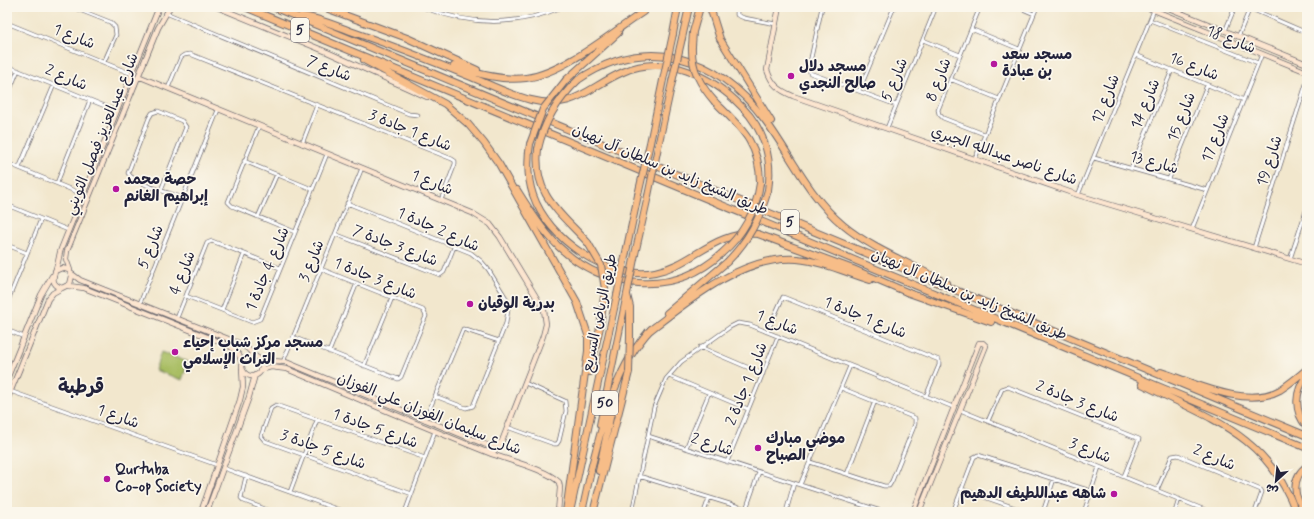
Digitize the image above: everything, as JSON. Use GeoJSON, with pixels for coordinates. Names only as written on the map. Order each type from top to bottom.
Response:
{"type":"FeatureCollection","features":[{"type":"Feature","properties":{"kind":"highway","name":"طريق الشيخ زايد بن سلطان آل نهيان"},"geometry":{"type":"LineString","coordinates":[[245,7],[1017,329],[1307,448]]}},
{"type":"Feature","properties":{"kind":"highway","name":"طريق الشيخ زايد بن سلطان آل نهيان"},"geometry":{"type":"LineString","coordinates":[[273,7],[1307,436]]}},
{"type":"Feature","properties":{"kind":"highway"},"geometry":{"type":"LineString","coordinates":[[323,7],[407,38],[490,76]]}},
{"type":"Feature","properties":{"kind":"highway"},"geometry":{"type":"LineString","coordinates":[[648,7],[566,80],[543,109],[530,144],[527,169],[529,182],[535,201],[543,215],[561,237],[577,250],[612,267],[641,273],[654,272],[677,264],[710,244],[728,237],[746,233],[758,234],[854,269],[909,293]]}},
{"type":"Feature","properties":{"kind":"highway","name":"طريق الرياض السريع"},"geometry":{"type":"LineString","coordinates":[[570,512],[678,7]]}},
{"type":"Feature","properties":{"kind":"highway","name":"طريق الرياض السريع"},"geometry":{"type":"LineString","coordinates":[[582,512],[627,291],[689,7]]}},
{"type":"Feature","properties":{"kind":"highway"},"geometry":{"type":"LineString","coordinates":[[355,53],[375,67],[445,104],[472,129],[536,219],[559,246],[573,258],[607,276],[625,282],[654,284],[689,275],[709,264],[721,254],[740,234],[750,218],[757,201],[760,183],[759,164],[752,143],[744,132],[705,91],[698,80],[692,63],[692,46],[700,7]]}},
{"type":"Feature","properties":{"kind":"highway"},"geometry":{"type":"LineString","coordinates":[[710,7],[720,39],[816,196]]}},
{"type":"Feature","properties":{"kind":"highway"},"geometry":{"type":"LineString","coordinates":[[431,61],[490,76],[517,79],[546,73],[580,54],[643,12]]}},
{"type":"Feature","properties":{"kind":"highway"},"geometry":{"type":"LineString","coordinates":[[293,15],[318,20],[431,61],[528,100],[552,103],[576,98],[622,72],[635,67],[658,65],[685,70],[722,88],[736,100],[753,119],[761,132],[768,156],[770,170],[768,190],[764,206],[752,232],[739,250],[663,316],[648,332],[625,364],[599,438],[590,473]]}},
{"type":"Feature","properties":{"kind":"highway"},"geometry":{"type":"LineString","coordinates":[[581,409],[600,326],[605,289],[601,265],[588,243],[561,216],[546,196],[538,173],[538,149],[544,127],[552,111],[562,97],[578,80],[610,62],[639,55],[670,56],[697,65],[724,80],[738,91],[764,119],[816,196],[842,225],[858,236],[972,298]]}},
{"type":"Feature","properties":{"kind":"highway"},"geometry":{"type":"LineString","coordinates":[[498,164],[577,302],[588,335],[588,351],[581,409],[566,512]]}},
{"type":"Feature","properties":{"kind":"highway"},"geometry":{"type":"LineString","coordinates":[[648,332],[727,276],[755,264],[773,259],[799,259],[817,263],[909,293],[974,317],[1017,329]]}},
{"type":"Feature","properties":{"kind":"highway"},"geometry":{"type":"LineString","coordinates":[[593,510],[629,372],[630,307],[627,291]]}},
{"type":"Feature","properties":{"kind":"highway"},"geometry":{"type":"LineString","coordinates":[[1109,354],[1228,394],[1248,397],[1265,395],[1280,390],[1307,369]]}},
{"type":"Feature","properties":{"kind":"highway"},"geometry":{"type":"LineString","coordinates":[[1104,364],[1242,436],[1258,450],[1274,469],[1288,492],[1296,512]]}},
{"type":"Feature","properties":{"kind":"highway"},"geometry":{"type":"LineString","coordinates":[[1307,375],[1298,390],[1297,401],[1300,418],[1307,427]]}},
{"type":"Feature","properties":{"kind":"highway"},"geometry":{"type":"LineString","coordinates":[[593,510],[616,386]]}},
{"type":"Feature","properties":{"kind":"highway"},"geometry":{"type":"LineString","coordinates":[[1307,466],[1298,475],[1295,488],[1297,500],[1307,511]]}},
{"type":"Feature","properties":{"kind":"street"},"geometry":{"type":"LineString","coordinates":[[72,7],[110,22],[115,26],[116,35],[104,62]]}},
{"type":"Feature","properties":{"kind":"street"},"geometry":{"type":"LineString","coordinates":[[150,7],[159,8]]}},
{"type":"Feature","properties":{"kind":"street","name":"شارع عبدالعزيز فيصل الثويني"},"geometry":{"type":"LineString","coordinates":[[71,272],[66,254],[158,28],[165,13],[170,7]]}},
{"type":"Feature","properties":{"kind":"street"},"geometry":{"type":"LineString","coordinates":[[217,7],[445,104]]}},
{"type":"Feature","properties":{"kind":"street"},"geometry":{"type":"LineString","coordinates":[[422,7],[467,20],[498,22],[530,18],[562,7]]}},
{"type":"Feature","properties":{"kind":"street"},"geometry":{"type":"LineString","coordinates":[[737,7],[737,15],[776,24]]}},
{"type":"Feature","properties":{"kind":"street","name":"شارع ناصر عبدالله الجبري"},"geometry":{"type":"LineString","coordinates":[[779,7],[767,70],[770,79],[778,90],[1078,195],[1307,264]]}},
{"type":"Feature","properties":{"kind":"street"},"geometry":{"type":"LineString","coordinates":[[822,7],[809,70],[813,75],[896,105]]}},
{"type":"Feature","properties":{"kind":"street"},"geometry":{"type":"LineString","coordinates":[[859,91],[894,7]]}},
{"type":"Feature","properties":{"kind":"street","name":"شارع 5"},"geometry":{"type":"LineString","coordinates":[[887,128],[936,7]]}},
{"type":"Feature","properties":{"kind":"street","name":"شارع 8"},"geometry":{"type":"LineString","coordinates":[[980,7],[938,110],[939,114],[943,118],[984,134]]}},
{"type":"Feature","properties":{"kind":"street"},"geometry":{"type":"LineString","coordinates":[[1018,7],[1034,14]]}},
{"type":"Feature","properties":{"kind":"street"},"geometry":{"type":"LineString","coordinates":[[975,159],[1037,7]]}},
{"type":"Feature","properties":{"kind":"street"},"geometry":{"type":"LineString","coordinates":[[1146,7],[1307,72]]}},
{"type":"Feature","properties":{"kind":"street"},"geometry":{"type":"LineString","coordinates":[[1166,7],[1306,63]]}},
{"type":"Feature","properties":{"kind":"street"},"geometry":{"type":"LineString","coordinates":[[1225,31],[1235,7]]}},
{"type":"Feature","properties":{"kind":"street","name":"شارع عبدالعزيز فيصل الثويني"},"geometry":{"type":"LineString","coordinates":[[7,379],[43,292],[54,273],[82,194],[159,8]]}},
{"type":"Feature","properties":{"kind":"street"},"geometry":{"type":"LineString","coordinates":[[1238,36],[1249,8],[1307,33]]}},
{"type":"Feature","properties":{"kind":"street","name":"شارع 12"},"geometry":{"type":"LineString","coordinates":[[1078,195],[1154,10]]}},
{"type":"Feature","properties":{"kind":"street","name":"شارع 7"},"geometry":{"type":"LineString","coordinates":[[165,13],[409,114],[418,114]]}},
{"type":"Feature","properties":{"kind":"street","name":"شارع 18"},"geometry":{"type":"LineString","coordinates":[[1150,20],[1258,63]]}},
{"type":"Feature","properties":{"kind":"street","name":"شارع 1"},"geometry":{"type":"LineString","coordinates":[[7,23],[132,74]]}},
{"type":"Feature","properties":{"kind":"street"},"geometry":{"type":"LineString","coordinates":[[1204,31],[1208,28],[1207,24]]}},
{"type":"Feature","properties":{"kind":"street"},"geometry":{"type":"LineString","coordinates":[[152,25],[158,28]]}},
{"type":"Feature","properties":{"kind":"street"},"geometry":{"type":"LineString","coordinates":[[1211,34],[1212,29],[1216,28]]}},
{"type":"Feature","properties":{"kind":"street"},"geometry":{"type":"LineString","coordinates":[[971,29],[1019,49]]}},
{"type":"Feature","properties":{"kind":"street"},"geometry":{"type":"LineString","coordinates":[[923,40],[960,55]]}},
{"type":"Feature","properties":{"kind":"street","name":"شارع 1 جادة 3"},"geometry":{"type":"LineString","coordinates":[[168,88],[181,57],[189,54],[455,161],[456,164],[441,200]]}},
{"type":"Feature","properties":{"kind":"street","name":"شارع 17"},"geometry":{"type":"LineString","coordinates":[[1192,229],[1262,54]]}},
{"type":"Feature","properties":{"kind":"street","name":"شارع 16"},"geometry":{"type":"LineString","coordinates":[[1136,55],[1244,100]]}},
{"type":"Feature","properties":{"kind":"street","name":"شارع 2"},"geometry":{"type":"LineString","coordinates":[[7,66],[117,111]]}},
{"type":"Feature","properties":{"kind":"street"},"geometry":{"type":"LineString","coordinates":[[7,97],[18,70]]}},
{"type":"Feature","properties":{"kind":"street","name":"شارع 14"},"geometry":{"type":"LineString","coordinates":[[1131,168],[1172,70]]}},
{"type":"Feature","properties":{"kind":"street","name":"شارع 1"},"geometry":{"type":"LineString","coordinates":[[138,76],[477,215],[493,228],[544,310],[546,320],[545,332],[501,442]]}},
{"type":"Feature","properties":{"kind":"street"},"geometry":{"type":"LineString","coordinates":[[950,79],[999,99]]}},
{"type":"Feature","properties":{"kind":"street","name":"شارع 19"},"geometry":{"type":"LineString","coordinates":[[1254,248],[1307,83]]}},
{"type":"Feature","properties":{"kind":"street","name":"شارع 15"},"geometry":{"type":"LineString","coordinates":[[1169,179],[1207,84]]}},
{"type":"Feature","properties":{"kind":"street"},"geometry":{"type":"LineString","coordinates":[[19,168],[54,85]]}},
{"type":"Feature","properties":{"kind":"street"},"geometry":{"type":"LineString","coordinates":[[57,184],[90,100]]}},
{"type":"Feature","properties":{"kind":"street"},"geometry":{"type":"LineString","coordinates":[[302,144],[317,105]]}},
{"type":"Feature","properties":{"kind":"street","name":"شارع 5"},"geometry":{"type":"LineString","coordinates":[[140,303],[218,110]]}},
{"type":"Feature","properties":{"kind":"street"},"geometry":{"type":"LineString","coordinates":[[161,190],[186,127],[182,121],[158,111],[153,113],[149,118],[128,173],[133,179],[161,190],[182,198]]}},
{"type":"Feature","properties":{"kind":"street"},"geometry":{"type":"LineString","coordinates":[[259,126],[228,202],[232,206],[295,232]]}},
{"type":"Feature","properties":{"kind":"street"},"geometry":{"type":"LineString","coordinates":[[101,149],[104,152],[107,152]]}},
{"type":"Feature","properties":{"kind":"street","name":"شارع 4 جادة 1"},"geometry":{"type":"LineString","coordinates":[[186,296],[252,322],[257,322],[260,319],[327,154]]}},
{"type":"Feature","properties":{"kind":"street"},"geometry":{"type":"LineString","coordinates":[[97,158],[101,157],[103,161]]}},
{"type":"Feature","properties":{"kind":"street","name":"شارع 13"},"geometry":{"type":"LineString","coordinates":[[1094,158],[1207,190]]}},
{"type":"Feature","properties":{"kind":"street"},"geometry":{"type":"LineString","coordinates":[[244,161],[312,189]]}},
{"type":"Feature","properties":{"kind":"street"},"geometry":{"type":"LineString","coordinates":[[7,163],[82,194]]}},
{"type":"Feature","properties":{"kind":"street","name":"شارع 3"},"geometry":{"type":"LineString","coordinates":[[283,362],[362,168]]}},
{"type":"Feature","properties":{"kind":"street"},"geometry":{"type":"LineString","coordinates":[[258,217],[277,174]]}},
{"type":"Feature","properties":{"kind":"street","name":"شارع 2 جادة 1"},"geometry":{"type":"LineString","coordinates":[[347,203],[470,253],[481,261],[488,269],[506,298],[508,310],[506,324],[473,406],[466,408],[435,396]]}},
{"type":"Feature","properties":{"kind":"street"},"geometry":{"type":"LineString","coordinates":[[7,205],[68,230]]}},
{"type":"Feature","properties":{"kind":"street"},"geometry":{"type":"LineString","coordinates":[[1290,259],[1307,208]]}},
{"type":"Feature","properties":{"kind":"street"},"geometry":{"type":"LineString","coordinates":[[7,303],[41,218]]}},
{"type":"Feature","properties":{"kind":"street","name":"شارع 3 جادة 7"},"geometry":{"type":"LineString","coordinates":[[335,234],[440,275],[444,272],[454,247]]}},
{"type":"Feature","properties":{"kind":"street","name":"شارع 4"},"geometry":{"type":"LineString","coordinates":[[177,318],[207,243],[212,241],[280,268]]}},
{"type":"Feature","properties":{"kind":"street"},"geometry":{"type":"LineString","coordinates":[[7,245],[27,253]]}},
{"type":"Feature","properties":{"kind":"street"},"geometry":{"type":"LineString","coordinates":[[222,310],[244,254]]}},
{"type":"Feature","properties":{"kind":"street"},"geometry":{"type":"LineString","coordinates":[[63,288],[58,287],[54,283],[54,273],[62,268],[71,272],[78,279],[240,343],[257,358],[261,364],[260,370],[255,374],[249,397],[207,512]]}},
{"type":"Feature","properties":{"kind":"street","name":"شارع 3 جادة 1"},"geometry":{"type":"LineString","coordinates":[[293,337],[398,379],[402,377],[424,323],[426,316],[423,310],[321,269]]}},
{"type":"Feature","properties":{"kind":"street"},"geometry":{"type":"LineString","coordinates":[[69,286],[72,280],[71,272]]}},
{"type":"Feature","properties":{"kind":"street"},"geometry":{"type":"LineString","coordinates":[[329,352],[356,283]]}},
{"type":"Feature","properties":{"kind":"street"},"geometry":{"type":"LineString","coordinates":[[7,400],[48,300],[55,291],[69,286],[81,287],[100,294],[230,346],[237,352],[242,366],[248,374],[255,374]]}},
{"type":"Feature","properties":{"kind":"street"},"geometry":{"type":"LineString","coordinates":[[7,287],[12,289]]}},
{"type":"Feature","properties":{"kind":"street"},"geometry":{"type":"LineString","coordinates":[[100,294],[102,288]]}},
{"type":"Feature","properties":{"kind":"street","name":"شارع 1 جادة 1"},"geometry":{"type":"LineString","coordinates":[[767,332],[783,297],[857,326],[939,360],[940,365],[926,396]]}},
{"type":"Feature","properties":{"kind":"street"},"geometry":{"type":"LineString","coordinates":[[364,366],[392,298]]}},
{"type":"Feature","properties":{"kind":"street","name":"شارع 1"},"geometry":{"type":"LineString","coordinates":[[632,512],[655,402],[669,376],[681,362],[700,347],[730,326],[738,323],[747,324],[953,406]]}},
{"type":"Feature","properties":{"kind":"street"},"geometry":{"type":"LineString","coordinates":[[425,420],[463,329],[499,341]]}},
{"type":"Feature","properties":{"kind":"street"},"geometry":{"type":"LineString","coordinates":[[7,330],[24,337]]}},
{"type":"Feature","properties":{"kind":"street","name":"شارع 1 جادة 2"},"geometry":{"type":"LineString","coordinates":[[727,462],[778,336]]}},
{"type":"Feature","properties":{"kind":"street"},"geometry":{"type":"LineString","coordinates":[[913,512],[979,342],[983,343],[986,346],[919,512]]}},
{"type":"Feature","properties":{"kind":"street"},"geometry":{"type":"LineString","coordinates":[[700,347],[763,374]]}},
{"type":"Feature","properties":{"kind":"street"},"geometry":{"type":"LineString","coordinates":[[201,512],[241,397],[242,366],[248,357],[257,358]]}},
{"type":"Feature","properties":{"kind":"street","name":"شارع سليمان الفوزان علي الفوزان"},"geometry":{"type":"LineString","coordinates":[[257,358],[283,362],[404,410],[484,444]]}},
{"type":"Feature","properties":{"kind":"street"},"geometry":{"type":"LineString","coordinates":[[800,485],[850,366]]}},
{"type":"Feature","properties":{"kind":"street","name":"شارع سليمان الفوزان علي الفوزان"},"geometry":{"type":"LineString","coordinates":[[260,370],[271,367],[283,368],[392,414],[553,476],[559,482],[560,488],[558,512]]}},
{"type":"Feature","properties":{"kind":"street"},"geometry":{"type":"LineString","coordinates":[[669,376],[748,409]]}},
{"type":"Feature","properties":{"kind":"street"},"geometry":{"type":"LineString","coordinates":[[508,427],[554,444],[557,444],[559,441],[566,411],[565,401],[525,383]]}},
{"type":"Feature","properties":{"kind":"street","name":"شارع 3 جادة 2"},"geometry":{"type":"LineString","coordinates":[[988,421],[1002,389],[1008,387],[1139,439],[1124,476]]}},
{"type":"Feature","properties":{"kind":"street"},"geometry":{"type":"LineString","coordinates":[[810,462],[889,486],[915,424],[916,420],[912,416],[840,388]]}},
{"type":"Feature","properties":{"kind":"street","name":"شارع 1"},"geometry":{"type":"LineString","coordinates":[[10,391],[217,466]]}},
{"type":"Feature","properties":{"kind":"street"},"geometry":{"type":"LineString","coordinates":[[686,448],[709,393]]}},
{"type":"Feature","properties":{"kind":"street"},"geometry":{"type":"LineString","coordinates":[[847,474],[875,402]]}},
{"type":"Feature","properties":{"kind":"street","name":"شارع 5 جادة 1"},"geometry":{"type":"LineString","coordinates":[[276,405],[425,458]]}},
{"type":"Feature","properties":{"kind":"street","name":"شارع 5 جادة 3"},"geometry":{"type":"LineString","coordinates":[[276,405],[271,408],[261,436],[262,438],[304,455],[412,494]]}},
{"type":"Feature","properties":{"kind":"street"},"geometry":{"type":"LineString","coordinates":[[392,414],[396,410],[394,406]]}},
{"type":"Feature","properties":{"kind":"street"},"geometry":{"type":"LineString","coordinates":[[401,417],[400,413],[404,410]]}},
{"type":"Feature","properties":{"kind":"street","name":"شارع 3"},"geometry":{"type":"LineString","coordinates":[[960,410],[1210,512]]}},
{"type":"Feature","properties":{"kind":"street","name":"شارع 5 جادة 1"},"geometry":{"type":"LineString","coordinates":[[290,492],[317,420]]}},
{"type":"Feature","properties":{"kind":"street"},"geometry":{"type":"LineString","coordinates":[[405,512],[435,431]]}},
{"type":"Feature","properties":{"kind":"street","name":"شارع 2"},"geometry":{"type":"LineString","coordinates":[[648,436],[884,512]]}},
{"type":"Feature","properties":{"kind":"street"},"geometry":{"type":"LineString","coordinates":[[501,442],[500,446],[494,451],[484,450],[484,444],[494,447],[501,442]]}},
{"type":"Feature","properties":{"kind":"street"},"geometry":{"type":"LineString","coordinates":[[953,512],[974,457],[978,455],[1091,491]]}},
{"type":"Feature","properties":{"kind":"street","name":"شارع 2"},"geometry":{"type":"LineString","coordinates":[[1157,490],[1172,456],[1178,455],[1261,490],[1262,492],[1255,512]]}},
{"type":"Feature","properties":{"kind":"street"},"geometry":{"type":"LineString","coordinates":[[1084,512],[1099,466]]}},
{"type":"Feature","properties":{"kind":"street"},"geometry":{"type":"LineString","coordinates":[[223,468],[345,512]]}},
{"type":"Feature","properties":{"kind":"street"},"geometry":{"type":"LineString","coordinates":[[639,476],[746,511],[759,472]]}},
{"type":"Feature","properties":{"kind":"street"},"geometry":{"type":"LineString","coordinates":[[246,476],[241,498],[244,501],[273,512]]}},
{"type":"Feature","properties":{"kind":"street"},"geometry":{"type":"LineString","coordinates":[[1043,512],[1054,479]]}},
{"type":"Feature","properties":{"kind":"street"},"geometry":{"type":"LineString","coordinates":[[786,512],[794,483]]}},
{"type":"Feature","properties":{"kind":"street"},"geometry":{"type":"LineString","coordinates":[[961,489],[1027,512]]}},
{"type":"Feature","properties":{"kind":"street"},"geometry":{"type":"LineString","coordinates":[[704,512],[709,498]]}},
{"type":"Feature","properties":{"kind":"street"},"geometry":{"type":"LineString","coordinates":[[1175,512],[1179,499]]}},
{"type":"Feature","properties":{"kind":"street"},"geometry":{"type":"LineString","coordinates":[[7,509],[16,512]]}},
{"type":"Feature","properties":{"kind":"green space"},"geometry":{"type":"Polygon","coordinates":[[[161,352],[188,362],[182,380],[155,370],[161,352]]]}},
{"type":"Feature","properties":{"kind":"place","name":"مسجد سعد بن عبادة"},"geometry":{"type":"Point","coordinates":[994,64]}},
{"type":"Feature","properties":{"kind":"place","name":"مسجد دلال صالح النجدي"},"geometry":{"type":"Point","coordinates":[791,76]}},
{"type":"Feature","properties":{"kind":"place","name":"حصة محمد إبراهيم الغانم"},"geometry":{"type":"Point","coordinates":[116,189]}},
{"type":"Feature","properties":{"kind":"place","name":"بدرية الوقيان"},"geometry":{"type":"Point","coordinates":[470,304]}},
{"type":"Feature","properties":{"kind":"place","name":"مسجد مركز شباب إحياء التراث الإسلامي"},"geometry":{"type":"Point","coordinates":[175,352]}},
{"type":"Feature","properties":{"kind":"place","name":"موضي مبارك الصباح"},"geometry":{"type":"Point","coordinates":[758,448]}},
{"type":"Feature","properties":{"kind":"place","name":"Qurtuba Co-op Society"},"geometry":{"type":"Point","coordinates":[107,479]}},
{"type":"Feature","properties":{"kind":"place","name":"شاهه عبداللطيف الدهيم"},"geometry":{"type":"Point","coordinates":[1114,494]}},
{"type":"Feature","properties":{"kind":"district","name":"قرطبة"},"geometry":{"type":"Point","coordinates":[81,387]}}]}
